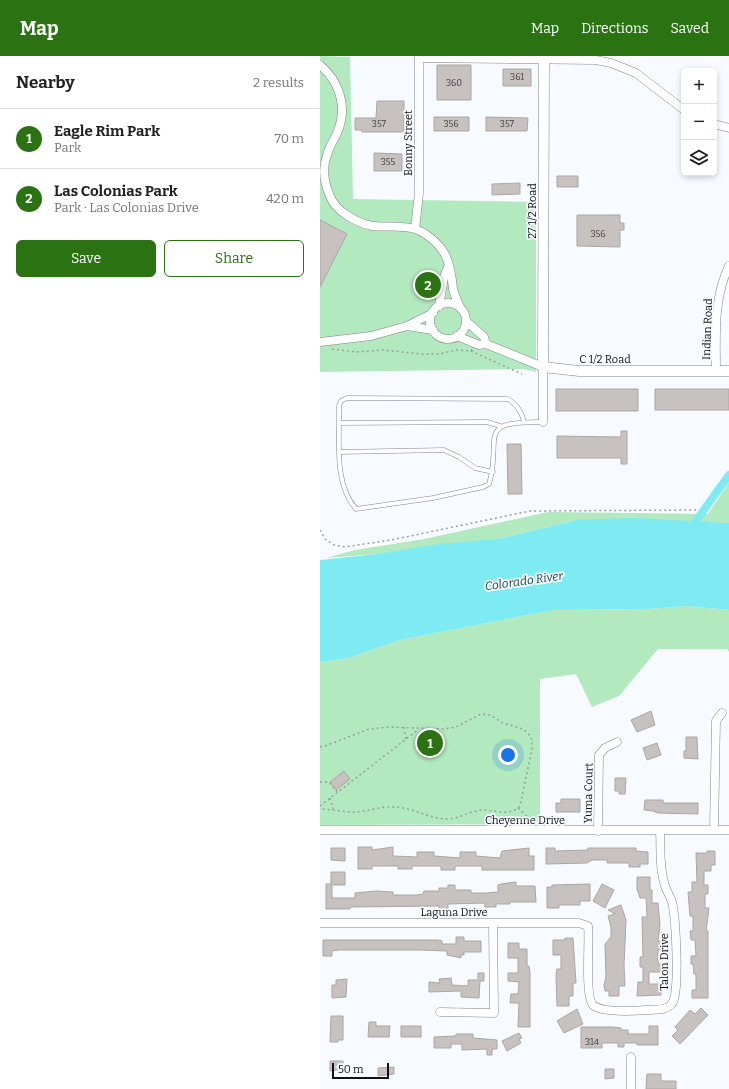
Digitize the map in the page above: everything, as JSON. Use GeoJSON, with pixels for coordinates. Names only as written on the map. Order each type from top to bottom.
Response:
{"type":"FeatureCollection","features":[{"type":"Feature","properties":{"kind":"street"},"geometry":{"type":"LineString","coordinates":[[419,57],[544,57],[596,60],[624,67],[650,82],[681,108]]}},
{"type":"Feature","properties":{"kind":"street","name":"Bonny Street"},"geometry":{"type":"LineString","coordinates":[[415,229],[419,193],[419,57]]}},
{"type":"Feature","properties":{"kind":"street","name":"27 1/2 Road"},"geometry":{"type":"LineString","coordinates":[[543,367],[544,57]]}},
{"type":"Feature","properties":{"kind":"street"},"geometry":{"type":"LineString","coordinates":[[320,65],[331,76],[339,90],[342,105],[340,124],[330,146],[325,165],[325,183],[330,198],[340,211],[359,223],[373,227],[415,229],[438,244],[444,252],[448,267],[453,277],[453,290],[466,321],[484,337],[486,344]]}},
{"type":"Feature","properties":{"kind":"street"},"geometry":{"type":"LineString","coordinates":[[717,125],[729,128]]}},
{"type":"Feature","properties":{"kind":"street","name":"Indian Road"},"geometry":{"type":"LineString","coordinates":[[716,371],[716,310],[722,281],[729,266]]}},
{"type":"Feature","properties":{"kind":"street"},"geometry":{"type":"LineString","coordinates":[[439,306],[444,276],[448,267]]}},
{"type":"Feature","properties":{"kind":"street"},"geometry":{"type":"LineString","coordinates":[[320,342],[371,336],[407,326],[433,312],[439,306],[448,304],[461,309]]}},
{"type":"Feature","properties":{"kind":"street"},"geometry":{"type":"LineString","coordinates":[[433,312],[431,321],[433,330]]}},
{"type":"Feature","properties":{"kind":"street"},"geometry":{"type":"LineString","coordinates":[[407,326],[433,330],[444,338],[457,336],[464,330],[466,321]]}},
{"type":"Feature","properties":{"kind":"street","name":"C 1/2 Road"},"geometry":{"type":"LineString","coordinates":[[457,336],[479,345],[486,344],[543,367],[579,371],[729,371]]}},
{"type":"Feature","properties":{"kind":"street"},"geometry":{"type":"LineString","coordinates":[[543,367],[543,422]]}},
{"type":"Feature","properties":{"kind":"street"},"geometry":{"type":"LineString","coordinates":[[714,830],[716,721],[722,713]]}},
{"type":"Feature","properties":{"kind":"street","name":"Yuma Court"},"geometry":{"type":"LineString","coordinates":[[598,831],[599,754],[605,748],[617,742]]}},
{"type":"Feature","properties":{"kind":"street","name":"Cheyenne Drive"},"geometry":{"type":"LineString","coordinates":[[320,830],[729,830]]}},
{"type":"Feature","properties":{"kind":"street","name":"Talon Drive"},"geometry":{"type":"LineString","coordinates":[[588,926],[590,938],[588,994],[591,1003],[604,1009],[630,1011],[657,1010],[671,1006],[674,1000],[676,987],[675,929],[670,895],[664,884],[662,871],[660,831]]}},
{"type":"Feature","properties":{"kind":"street","name":"Laguna Drive"},"geometry":{"type":"LineString","coordinates":[[320,923],[580,923],[588,926]]}},
{"type":"Feature","properties":{"kind":"street"},"geometry":{"type":"LineString","coordinates":[[440,1012],[494,1013],[493,923]]}},
{"type":"Feature","properties":{"kind":"street"},"geometry":{"type":"LineString","coordinates":[[631,1057],[631,1089]]}},
{"type":"Feature","properties":{"kind":"lane"},"geometry":{"type":"LineString","coordinates":[[524,421],[522,413],[516,405],[508,399],[347,398],[341,402],[339,452],[348,500],[356,509],[433,498],[483,487],[489,484],[492,472],[493,442],[495,433],[500,426],[510,422],[543,422]]}},
{"type":"Feature","properties":{"kind":"lane"},"geometry":{"type":"LineString","coordinates":[[339,423],[487,422],[500,426]]}},
{"type":"Feature","properties":{"kind":"lane"},"geometry":{"type":"LineString","coordinates":[[339,452],[444,450],[459,457],[475,468],[492,472]]}},
{"type":"Feature","properties":{"kind":"path"},"geometry":{"type":"LineString","coordinates":[[471,351],[473,346]]}},
{"type":"Feature","properties":{"kind":"path"},"geometry":{"type":"LineString","coordinates":[[329,348],[356,352],[383,350],[422,354],[439,354],[456,350],[471,351],[522,374]]}},
{"type":"Feature","properties":{"kind":"path"},"geometry":{"type":"LineString","coordinates":[[320,530],[325,539],[334,545],[345,547],[391,540],[530,511],[698,510]]}},
{"type":"Feature","properties":{"kind":"path"},"geometry":{"type":"LineString","coordinates":[[320,747],[369,730],[389,727],[444,730],[456,727],[481,714],[490,715],[503,723],[523,729],[528,733],[532,740],[532,749],[522,797],[518,808],[510,812],[499,813],[484,810],[456,818],[443,819],[409,808],[390,806],[356,812],[320,809]]}},
{"type":"Feature","properties":{"kind":"path"},"geometry":{"type":"LineString","coordinates":[[404,727],[406,739]]}},
{"type":"Feature","properties":{"kind":"path"},"geometry":{"type":"LineString","coordinates":[[320,806],[419,729]]}},
{"type":"Feature","properties":{"kind":"path"},"geometry":{"type":"LineString","coordinates":[[320,782],[329,782],[337,792]]}},
{"type":"Feature","properties":{"kind":"path"},"geometry":{"type":"LineString","coordinates":[[330,798],[333,809]]}},
{"type":"Feature","properties":{"kind":"path"},"geometry":{"type":"LineString","coordinates":[[518,808],[536,824],[538,831]]}},
{"type":"Feature","properties":{"kind":"green space"},"geometry":{"type":"Polygon","coordinates":[[[320,56],[350,57],[353,199],[536,202],[536,372],[523,369],[320,372],[320,56]]]}},
{"type":"Feature","properties":{"kind":"green space"},"geometry":{"type":"Polygon","coordinates":[[[729,482],[729,523],[577,520],[497,539],[377,554],[326,558],[355,550],[424,539],[548,512],[708,514],[729,482]]]}},
{"type":"Feature","properties":{"kind":"green space"},"geometry":{"type":"Polygon","coordinates":[[[687,606],[729,610],[729,652],[727,649],[658,649],[619,696],[592,707],[576,674],[540,679],[540,824],[320,825],[320,662],[349,658],[400,640],[553,610],[649,609],[687,606]]]}},
{"type":"Feature","properties":{"kind":"water","name":"Colorado River"},"geometry":{"type":"Polygon","coordinates":[[[633,518],[729,523],[729,610],[687,606],[649,609],[553,610],[400,640],[349,658],[320,662],[320,560],[377,554],[439,544],[497,539],[577,520],[633,518]]]}},
{"type":"Feature","properties":{"kind":"building"},"geometry":{"type":"Polygon","coordinates":[[[437,65],[471,65],[471,100],[437,100],[437,65]]]}},
{"type":"Feature","properties":{"kind":"building"},"geometry":{"type":"Polygon","coordinates":[[[503,69],[531,69],[531,86],[503,86],[503,69]]]}},
{"type":"Feature","properties":{"kind":"building"},"geometry":{"type":"Polygon","coordinates":[[[377,101],[404,101],[404,132],[362,132],[362,130],[355,130],[355,118],[376,118],[377,101]]]}},
{"type":"Feature","properties":{"kind":"building"},"geometry":{"type":"Polygon","coordinates":[[[434,117],[469,117],[469,131],[434,131],[434,117]]]}},
{"type":"Feature","properties":{"kind":"building"},"geometry":{"type":"Polygon","coordinates":[[[486,117],[528,118],[527,131],[486,131],[486,117]]]}},
{"type":"Feature","properties":{"kind":"building"},"geometry":{"type":"Polygon","coordinates":[[[374,153],[402,154],[402,171],[374,171],[374,153]]]}},
{"type":"Feature","properties":{"kind":"building"},"geometry":{"type":"Polygon","coordinates":[[[557,176],[578,176],[578,187],[557,187],[557,176]]]}},
{"type":"Feature","properties":{"kind":"building"},"geometry":{"type":"Polygon","coordinates":[[[520,183],[520,194],[492,195],[492,184],[520,183]]]}},
{"type":"Feature","properties":{"kind":"building"},"geometry":{"type":"Polygon","coordinates":[[[577,215],[620,215],[620,223],[624,223],[624,230],[620,230],[620,247],[577,246],[577,215]]]}},
{"type":"Feature","properties":{"kind":"building"},"geometry":{"type":"Polygon","coordinates":[[[320,220],[347,234],[320,287],[320,220]]]}},
{"type":"Feature","properties":{"kind":"building"},"geometry":{"type":"Polygon","coordinates":[[[556,389],[638,389],[638,411],[556,411],[556,389]]]}},
{"type":"Feature","properties":{"kind":"building"},"geometry":{"type":"Polygon","coordinates":[[[655,389],[729,389],[729,410],[655,410],[655,389]]]}},
{"type":"Feature","properties":{"kind":"building"},"geometry":{"type":"Polygon","coordinates":[[[621,431],[627,431],[627,464],[621,464],[621,458],[557,458],[557,436],[621,437],[621,431]]]}},
{"type":"Feature","properties":{"kind":"building"},"geometry":{"type":"Polygon","coordinates":[[[507,444],[521,444],[522,494],[508,494],[507,444]]]}},
{"type":"Feature","properties":{"kind":"building"},"geometry":{"type":"Polygon","coordinates":[[[651,711],[655,725],[637,732],[631,720],[651,711]]]}},
{"type":"Feature","properties":{"kind":"building"},"geometry":{"type":"Polygon","coordinates":[[[686,737],[697,737],[698,759],[684,758],[684,751],[686,751],[686,737]]]}},
{"type":"Feature","properties":{"kind":"building"},"geometry":{"type":"Polygon","coordinates":[[[657,743],[661,755],[647,760],[643,748],[657,743]]]}},
{"type":"Feature","properties":{"kind":"building"},"geometry":{"type":"Polygon","coordinates":[[[344,771],[350,779],[336,790],[330,782],[344,771]]]}},
{"type":"Feature","properties":{"kind":"building"},"geometry":{"type":"Polygon","coordinates":[[[615,778],[626,778],[625,794],[619,794],[619,791],[615,791],[615,778]]]}},
{"type":"Feature","properties":{"kind":"building"},"geometry":{"type":"Polygon","coordinates":[[[561,799],[580,799],[580,812],[556,812],[556,803],[561,803],[561,799]]]}},
{"type":"Feature","properties":{"kind":"building"},"geometry":{"type":"Polygon","coordinates":[[[645,800],[663,800],[663,803],[698,803],[698,814],[658,813],[644,810],[645,800]]]}},
{"type":"Feature","properties":{"kind":"building"},"geometry":{"type":"Polygon","coordinates":[[[358,847],[372,847],[372,850],[393,847],[393,856],[417,857],[417,852],[434,852],[434,856],[460,858],[460,852],[476,852],[476,856],[500,858],[502,851],[529,848],[529,856],[534,856],[534,870],[482,870],[482,866],[455,866],[455,870],[441,870],[441,866],[412,866],[412,869],[398,869],[398,866],[372,866],[372,869],[358,869],[358,847]]]}},
{"type":"Feature","properties":{"kind":"building"},"geometry":{"type":"Polygon","coordinates":[[[331,848],[345,848],[345,861],[331,860],[331,848]]]}},
{"type":"Feature","properties":{"kind":"building"},"geometry":{"type":"Polygon","coordinates":[[[546,848],[555,848],[555,851],[588,850],[588,848],[636,848],[636,851],[648,852],[648,864],[640,864],[640,867],[629,867],[629,863],[607,863],[607,860],[592,860],[587,863],[546,864],[546,848]]]}},
{"type":"Feature","properties":{"kind":"building"},"geometry":{"type":"Polygon","coordinates":[[[707,851],[715,851],[715,865],[711,865],[711,871],[704,871],[704,885],[708,885],[708,894],[705,894],[705,908],[709,908],[706,931],[708,931],[708,998],[692,998],[692,990],[696,990],[696,974],[694,974],[693,964],[691,964],[691,956],[696,956],[695,940],[691,940],[690,931],[693,931],[693,916],[690,916],[688,892],[692,892],[692,882],[697,882],[696,853],[707,853],[707,851]]]}},
{"type":"Feature","properties":{"kind":"building"},"geometry":{"type":"Polygon","coordinates":[[[331,872],[345,872],[345,885],[332,885],[332,898],[355,898],[355,893],[376,891],[393,892],[393,895],[417,895],[423,894],[424,891],[439,891],[439,888],[448,888],[448,885],[455,885],[455,890],[471,890],[471,893],[498,892],[498,885],[516,882],[516,886],[535,886],[536,902],[510,902],[510,904],[496,904],[496,907],[485,907],[485,903],[448,904],[448,909],[439,909],[439,906],[350,907],[350,909],[326,909],[326,884],[331,884],[331,872]]]}},
{"type":"Feature","properties":{"kind":"building"},"geometry":{"type":"Polygon","coordinates":[[[637,877],[650,877],[652,903],[658,903],[660,925],[658,941],[662,941],[662,950],[658,950],[658,964],[662,964],[662,972],[649,972],[649,984],[661,984],[661,995],[637,996],[638,982],[643,982],[643,967],[640,967],[640,957],[643,957],[642,917],[647,917],[646,898],[640,898],[637,889],[637,877]]]}},
{"type":"Feature","properties":{"kind":"building"},"geometry":{"type":"Polygon","coordinates":[[[590,884],[590,901],[580,901],[580,905],[559,905],[559,908],[547,908],[547,887],[552,887],[552,885],[590,884]]]}},
{"type":"Feature","properties":{"kind":"building"},"geometry":{"type":"Polygon","coordinates":[[[602,884],[614,890],[605,908],[593,901],[602,884]]]}},
{"type":"Feature","properties":{"kind":"building"},"geometry":{"type":"Polygon","coordinates":[[[621,905],[626,920],[624,965],[625,986],[619,986],[619,996],[609,996],[609,991],[605,991],[604,985],[606,977],[605,944],[611,937],[611,927],[608,916],[615,914],[608,910],[621,905]]]}},
{"type":"Feature","properties":{"kind":"building"},"geometry":{"type":"Polygon","coordinates":[[[456,937],[464,937],[464,941],[481,941],[481,952],[464,952],[464,955],[461,955],[461,958],[447,955],[447,951],[339,950],[332,951],[332,956],[323,956],[323,940],[438,940],[442,941],[442,944],[456,944],[456,937]]]}},
{"type":"Feature","properties":{"kind":"building"},"geometry":{"type":"Polygon","coordinates":[[[565,938],[573,938],[576,983],[573,983],[573,996],[569,996],[569,1006],[557,1006],[556,975],[557,969],[561,969],[561,955],[553,955],[553,940],[565,940],[565,938]]]}},
{"type":"Feature","properties":{"kind":"building"},"geometry":{"type":"Polygon","coordinates":[[[508,943],[519,943],[519,949],[527,949],[527,966],[529,966],[530,973],[530,1027],[518,1027],[519,1003],[510,1003],[511,994],[518,994],[519,982],[508,981],[508,973],[518,973],[518,958],[508,958],[508,943]]]}},
{"type":"Feature","properties":{"kind":"building"},"geometry":{"type":"Polygon","coordinates":[[[478,973],[484,973],[484,981],[480,981],[479,998],[461,997],[461,991],[429,992],[429,982],[440,983],[439,979],[451,978],[452,985],[468,986],[468,980],[478,980],[478,973]]]}},
{"type":"Feature","properties":{"kind":"building"},"geometry":{"type":"Polygon","coordinates":[[[347,979],[346,997],[332,998],[332,985],[336,985],[336,980],[347,979]]]}},
{"type":"Feature","properties":{"kind":"building"},"geometry":{"type":"Polygon","coordinates":[[[701,1008],[708,1015],[680,1044],[672,1036],[678,1030],[675,1027],[690,1010],[695,1014],[701,1008]]]}},
{"type":"Feature","properties":{"kind":"building"},"geometry":{"type":"Polygon","coordinates":[[[577,1009],[583,1024],[564,1033],[557,1021],[577,1009]]]}},
{"type":"Feature","properties":{"kind":"building"},"geometry":{"type":"Polygon","coordinates":[[[331,1016],[343,1016],[343,1040],[338,1040],[338,1042],[330,1042],[331,1016]]]}},
{"type":"Feature","properties":{"kind":"building"},"geometry":{"type":"Polygon","coordinates":[[[369,1022],[376,1022],[376,1026],[390,1026],[389,1037],[368,1037],[369,1022]]]}},
{"type":"Feature","properties":{"kind":"building"},"geometry":{"type":"Polygon","coordinates":[[[401,1026],[421,1026],[421,1037],[401,1037],[401,1026]]]}},
{"type":"Feature","properties":{"kind":"building"},"geometry":{"type":"Polygon","coordinates":[[[649,1026],[658,1026],[658,1045],[637,1045],[637,1043],[624,1043],[624,1047],[618,1047],[618,1043],[602,1043],[602,1048],[581,1048],[581,1027],[613,1027],[621,1028],[621,1030],[628,1030],[628,1034],[649,1034],[649,1026]]]}},
{"type":"Feature","properties":{"kind":"building"},"geometry":{"type":"Polygon","coordinates":[[[519,1033],[522,1038],[519,1039],[521,1043],[507,1051],[502,1041],[519,1033]]]}},
{"type":"Feature","properties":{"kind":"building"},"geometry":{"type":"Polygon","coordinates":[[[456,1034],[473,1034],[473,1038],[497,1040],[497,1049],[492,1049],[492,1055],[487,1055],[487,1049],[462,1050],[462,1044],[451,1044],[451,1048],[434,1048],[434,1037],[456,1036],[456,1034]]]}},
{"type":"Feature","properties":{"kind":"building"},"geometry":{"type":"Polygon","coordinates":[[[330,1061],[343,1061],[343,1069],[330,1071],[330,1061]]]}},
{"type":"Feature","properties":{"kind":"building"},"geometry":{"type":"Polygon","coordinates":[[[394,1067],[394,1074],[378,1076],[378,1068],[394,1067]]]}},
{"type":"Feature","properties":{"kind":"building"},"geometry":{"type":"Polygon","coordinates":[[[605,1069],[614,1069],[614,1078],[605,1079],[605,1069]]]}},
{"type":"Feature","properties":{"kind":"building"},"geometry":{"type":"Polygon","coordinates":[[[647,1074],[661,1074],[661,1081],[676,1081],[676,1089],[646,1089],[647,1074]]]}},
{"type":"Feature","properties":{"kind":"waterway"},"geometry":{"type":"LineString","coordinates":[[693,525],[729,475]]}},
{"type":"Feature","properties":{"kind":"place","name":"Las Colonias Park"},"geometry":{"type":"Point","coordinates":[428,285]}},
{"type":"Feature","properties":{"kind":"place","name":"Eagle Rim Park"},"geometry":{"type":"Point","coordinates":[430,743]}}]}
